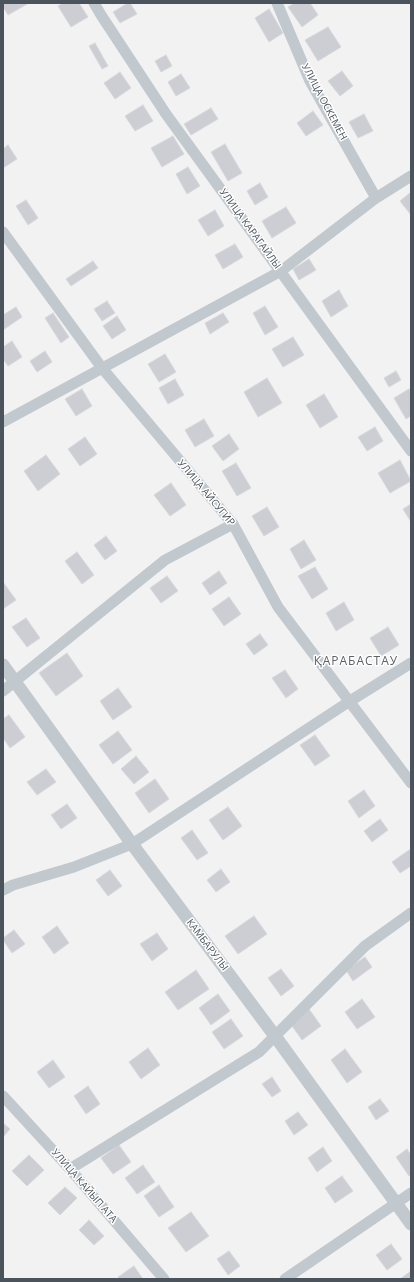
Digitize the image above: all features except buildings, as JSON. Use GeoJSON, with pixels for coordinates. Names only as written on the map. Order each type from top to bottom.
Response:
{"type":"FeatureCollection","features":[{"type":"Feature","properties":{"kind":"street","name":"УЛИЦА КАРАГАЙЛЫ"},"geometry":{"type":"LineString","coordinates":[[94,3],[166,114],[281,270],[411,451]]}},
{"type":"Feature","properties":{"kind":"street","name":"УЛИЦА ОСКЕМЕН"},"geometry":{"type":"LineString","coordinates":[[277,3],[310,81],[376,198]]}},
{"type":"Feature","properties":{"kind":"street"},"geometry":{"type":"LineString","coordinates":[[3,422],[281,270],[376,198],[411,176]]}},
{"type":"Feature","properties":{"kind":"street","name":"УЛИЦА АЙСУГИР"},"geometry":{"type":"LineString","coordinates":[[3,232],[102,368],[233,524],[278,607],[411,783]]}},
{"type":"Feature","properties":{"kind":"street"},"geometry":{"type":"LineString","coordinates":[[3,691],[165,560],[233,524]]}},
{"type":"Feature","properties":{"kind":"street"},"geometry":{"type":"LineString","coordinates":[[3,890],[13,885],[74,867],[132,844],[350,701],[411,663]]}},
{"type":"Feature","properties":{"kind":"street","name":"КАМБАРУЛЫ"},"geometry":{"type":"LineString","coordinates":[[3,665],[132,844],[275,1036],[411,1224]]}},
{"type":"Feature","properties":{"kind":"street"},"geometry":{"type":"LineString","coordinates":[[70,1169],[259,1052],[366,946],[411,912]]}},
{"type":"Feature","properties":{"kind":"street","name":"УЛИЦА КАЙЫП АТА"},"geometry":{"type":"LineString","coordinates":[[3,1096],[70,1169],[164,1279]]}},
{"type":"Feature","properties":{"kind":"street"},"geometry":{"type":"LineString","coordinates":[[285,1279],[411,1193]]}},
{"type":"Feature","properties":{"kind":"district","name":"ҚАРАБАСТАУ"},"geometry":{"type":"Point","coordinates":[356,662]}}]}
